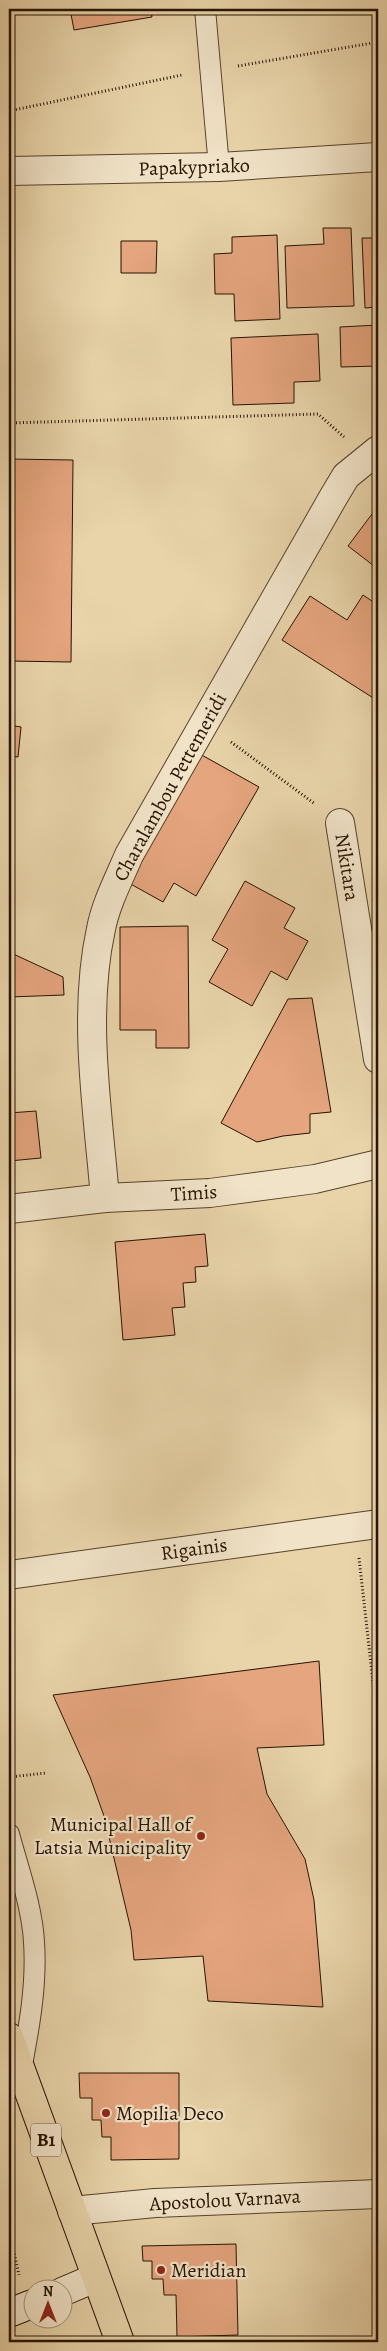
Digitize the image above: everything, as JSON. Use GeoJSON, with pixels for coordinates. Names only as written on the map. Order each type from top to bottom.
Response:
{"type":"FeatureCollection","features":[{"type":"Feature","properties":{"kind":"main road","name":"B1"},"geometry":{"type":"LineString","coordinates":[[9,2037],[120,2342]]}},
{"type":"Feature","properties":{"kind":"street","name":"Papakypriako"},"geometry":{"type":"LineString","coordinates":[[9,171],[219,167],[376,152]]}},
{"type":"Feature","properties":{"kind":"street","name":"Charalambou Pettemeridi"},"geometry":{"type":"LineString","coordinates":[[105,1198],[93,1014],[94,968],[101,928],[110,899],[130,855],[334,496],[346,476],[372,454]]}},
{"type":"Feature","properties":{"kind":"street","name":"Nikitara"},"geometry":{"type":"LineString","coordinates":[[340,823],[378,1059]]}},
{"type":"Feature","properties":{"kind":"street","name":"Timis"},"geometry":{"type":"LineString","coordinates":[[9,1209],[105,1198],[210,1193],[315,1179],[378,1164]]}},
{"type":"Feature","properties":{"kind":"street","name":"Rigainis"},"geometry":{"type":"LineString","coordinates":[[9,1574],[367,1526]]}},
{"type":"Feature","properties":{"kind":"street","name":"Apostolou Varnava"},"geometry":{"type":"LineString","coordinates":[[72,2210],[155,2203],[378,2194]]}},
{"type":"Feature","properties":{"kind":"street"},"geometry":{"type":"LineString","coordinates":[[72,2288],[96,2278]]}},
{"type":"Feature","properties":{"kind":"street"},"geometry":{"type":"LineString","coordinates":[[9,2313],[22,2308]]}},
{"type":"Feature","properties":{"kind":"lane"},"geometry":{"type":"LineString","coordinates":[[206,9],[219,167]]}},
{"type":"Feature","properties":{"kind":"lane"},"geometry":{"type":"LineString","coordinates":[[9,1834],[22,1883],[34,1941],[33,2001],[21,2070]]}},
{"type":"Feature","properties":{"kind":"path"},"geometry":{"type":"LineString","coordinates":[[235,66],[378,42]]}},
{"type":"Feature","properties":{"kind":"path"},"geometry":{"type":"LineString","coordinates":[[9,110],[185,75]]}},
{"type":"Feature","properties":{"kind":"path"},"geometry":{"type":"LineString","coordinates":[[9,423],[318,414],[372,454]]}},
{"type":"Feature","properties":{"kind":"path"},"geometry":{"type":"LineString","coordinates":[[205,722],[340,823]]}},
{"type":"Feature","properties":{"kind":"path"},"geometry":{"type":"LineString","coordinates":[[367,1526],[378,1726]]}},
{"type":"Feature","properties":{"kind":"path"},"geometry":{"type":"LineString","coordinates":[[9,1777],[46,1773]]}},
{"type":"Feature","properties":{"kind":"building"},"geometry":{"type":"Polygon","coordinates":[[[70,9],[151,9],[152,17],[74,30],[70,9]]]}},
{"type":"Feature","properties":{"kind":"building"},"geometry":{"type":"Polygon","coordinates":[[[323,228],[351,228],[354,306],[287,308],[285,246],[324,244],[323,228]]]}},
{"type":"Feature","properties":{"kind":"building"},"geometry":{"type":"Polygon","coordinates":[[[277,235],[280,319],[235,321],[234,294],[215,294],[214,254],[232,253],[232,237],[277,235]]]}},
{"type":"Feature","properties":{"kind":"building"},"geometry":{"type":"Polygon","coordinates":[[[362,238],[378,238],[378,307],[365,308],[362,238]]]}},
{"type":"Feature","properties":{"kind":"building"},"geometry":{"type":"Polygon","coordinates":[[[121,241],[157,241],[156,273],[121,273],[121,241]]]}},
{"type":"Feature","properties":{"kind":"building"},"geometry":{"type":"Polygon","coordinates":[[[378,325],[378,366],[341,367],[340,327],[378,325]]]}},
{"type":"Feature","properties":{"kind":"building"},"geometry":{"type":"Polygon","coordinates":[[[318,334],[320,381],[294,382],[294,403],[233,405],[231,338],[318,334]]]}},
{"type":"Feature","properties":{"kind":"building"},"geometry":{"type":"Polygon","coordinates":[[[9,459],[73,460],[71,662],[9,661],[9,459]]]}},
{"type":"Feature","properties":{"kind":"building"},"geometry":{"type":"Polygon","coordinates":[[[378,506],[378,569],[348,546],[378,506]]]}},
{"type":"Feature","properties":{"kind":"building"},"geometry":{"type":"Polygon","coordinates":[[[363,595],[378,605],[378,701],[282,640],[310,596],[347,620],[363,595]]]}},
{"type":"Feature","properties":{"kind":"building"},"geometry":{"type":"Polygon","coordinates":[[[9,725],[21,727],[18,757],[9,756],[9,725]]]}},
{"type":"Feature","properties":{"kind":"building"},"geometry":{"type":"Polygon","coordinates":[[[200,754],[259,787],[196,896],[174,883],[163,902],[127,882],[200,754]]]}},
{"type":"Feature","properties":{"kind":"building"},"geometry":{"type":"Polygon","coordinates":[[[245,881],[295,908],[284,928],[308,941],[287,980],[271,971],[252,1006],[209,982],[228,949],[212,940],[245,881]]]}},
{"type":"Feature","properties":{"kind":"building"},"geometry":{"type":"Polygon","coordinates":[[[188,926],[189,1048],[156,1048],[156,1030],[120,1030],[120,927],[188,926]]]}},
{"type":"Feature","properties":{"kind":"building"},"geometry":{"type":"Polygon","coordinates":[[[9,952],[63,977],[64,995],[9,997],[9,952]]]}},
{"type":"Feature","properties":{"kind":"building"},"geometry":{"type":"Polygon","coordinates":[[[312,998],[331,1112],[310,1114],[310,1133],[283,1136],[257,1142],[221,1123],[288,999],[312,998]]]}},
{"type":"Feature","properties":{"kind":"building"},"geometry":{"type":"Polygon","coordinates":[[[36,1111],[41,1158],[9,1161],[9,1113],[36,1111]]]}},
{"type":"Feature","properties":{"kind":"building"},"geometry":{"type":"Polygon","coordinates":[[[205,1234],[208,1266],[195,1267],[196,1282],[183,1283],[185,1307],[172,1308],[175,1335],[123,1340],[115,1242],[205,1234]]]}},
{"type":"Feature","properties":{"kind":"building","name":"Municipal Hall of Latsia Municipality"},"geometry":{"type":"Polygon","coordinates":[[[319,1661],[324,1745],[257,1748],[267,1794],[305,1859],[314,1900],[323,2007],[208,2001],[203,1956],[134,1960],[131,1930],[104,1816],[90,1777],[53,1695],[319,1661]]]}},
{"type":"Feature","properties":{"kind":"building"},"geometry":{"type":"Polygon","coordinates":[[[79,2073],[179,2073],[179,2159],[111,2160],[111,2137],[102,2137],[101,2120],[92,2120],[92,2098],[80,2098],[79,2073]]]}},
{"type":"Feature","properties":{"kind":"building"},"geometry":{"type":"Polygon","coordinates":[[[236,2244],[238,2335],[177,2337],[176,2295],[164,2295],[163,2279],[152,2279],[152,2261],[143,2261],[142,2246],[236,2244]]]}},
{"type":"Feature","properties":{"kind":"place","name":"Municipal Hall of Latsia Municipality"},"geometry":{"type":"Point","coordinates":[201,1836]}},
{"type":"Feature","properties":{"kind":"place","name":"Mopilia Deco"},"geometry":{"type":"Point","coordinates":[106,2113]}},
{"type":"Feature","properties":{"kind":"place","name":"Meridian"},"geometry":{"type":"Point","coordinates":[161,2270]}}]}
